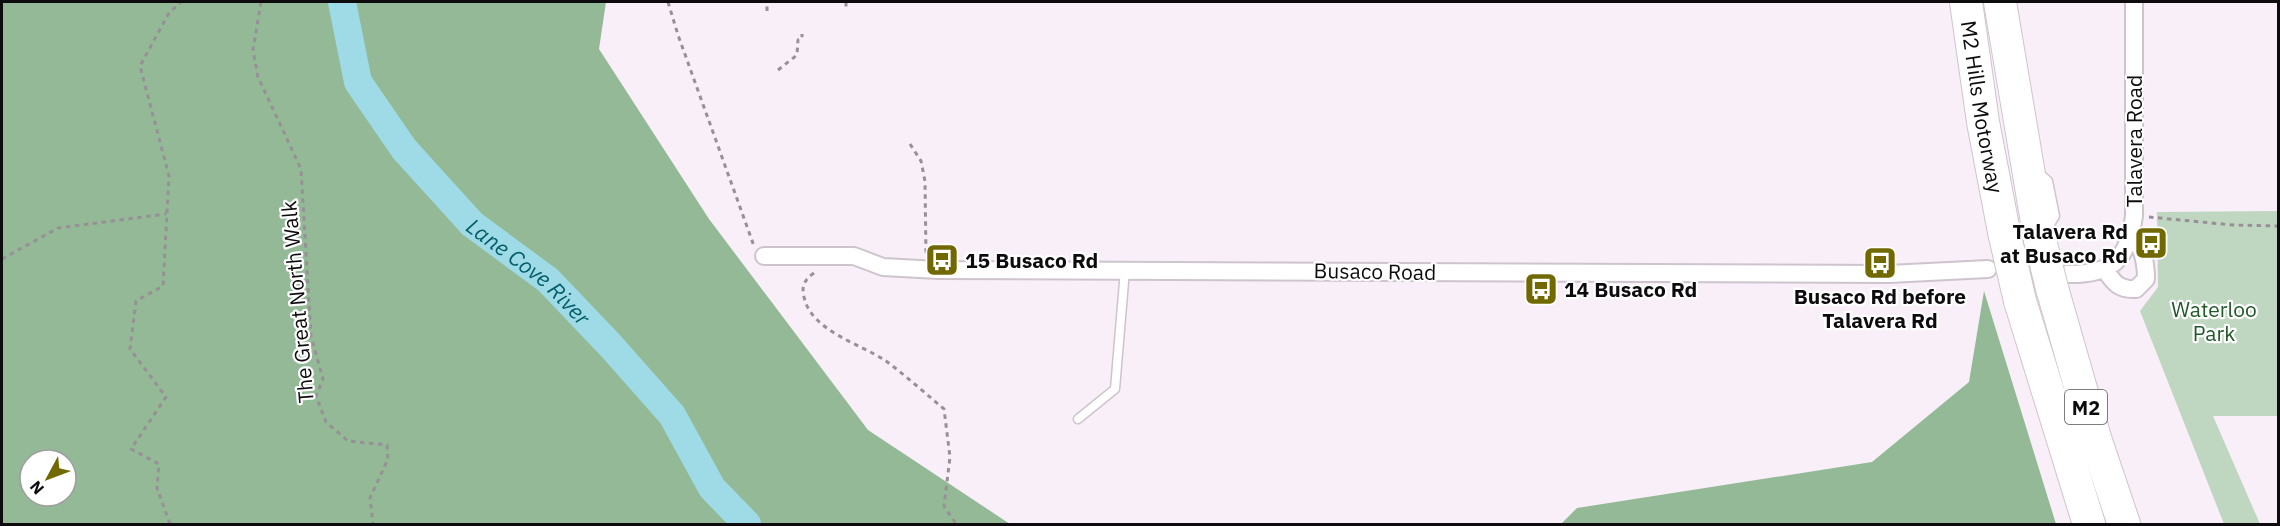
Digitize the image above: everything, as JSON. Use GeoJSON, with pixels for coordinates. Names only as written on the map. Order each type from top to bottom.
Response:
{"type":"FeatureCollection","features":[{"type":"Feature","properties":{"kind":"highway","name":"M2 Hills Motorway"},"geometry":{"type":"LineString","coordinates":[[1966,2],[1983,122],[2020,301],[2090,525]]}},
{"type":"Feature","properties":{"kind":"highway","name":"M2 Hills Motorway"},"geometry":{"type":"LineString","coordinates":[[2000,2],[2040,240],[2060,281],[2095,438],[2124,525]]}},
{"type":"Feature","properties":{"kind":"street","name":"Talavera Road"},"geometry":{"type":"LineString","coordinates":[[2105,270],[2125,251],[2133,224],[2134,2]]}},
{"type":"Feature","properties":{"kind":"street"},"geometry":{"type":"LineString","coordinates":[[2060,281],[2105,270],[2114,283],[2124,290],[2136,289],[2146,279],[2146,265],[2133,224]]}},
{"type":"Feature","properties":{"kind":"street","name":"Busaco Road"},"geometry":{"type":"LineString","coordinates":[[765,256],[854,256],[883,267],[938,270],[1907,274],[1988,269]]}},
{"type":"Feature","properties":{"kind":"lane"},"geometry":{"type":"LineString","coordinates":[[1078,419],[1115,388],[1125,270]]}},
{"type":"Feature","properties":{"kind":"path"},"geometry":{"type":"LineString","coordinates":[[170,525],[158,488],[159,464],[131,449],[166,398],[130,349],[136,301],[163,286],[169,176],[140,66],[170,14],[181,2]]}},
{"type":"Feature","properties":{"kind":"path","name":"The Great North Walk"},"geometry":{"type":"LineString","coordinates":[[261,2],[252,50],[258,77],[301,169],[311,336],[323,379],[316,396],[326,422],[348,441],[387,445],[388,459],[370,498],[373,525]]}},
{"type":"Feature","properties":{"kind":"path"},"geometry":{"type":"LineString","coordinates":[[668,2],[756,251],[765,256]]}},
{"type":"Feature","properties":{"kind":"path"},"geometry":{"type":"LineString","coordinates":[[766,11],[767,2]]}},
{"type":"Feature","properties":{"kind":"path"},"geometry":{"type":"LineString","coordinates":[[846,2],[846,9]]}},
{"type":"Feature","properties":{"kind":"path"},"geometry":{"type":"LineString","coordinates":[[778,70],[798,55],[798,40],[802,39],[802,34]]}},
{"type":"Feature","properties":{"kind":"path"},"geometry":{"type":"LineString","coordinates":[[910,144],[921,161],[925,181],[926,257]]}},
{"type":"Feature","properties":{"kind":"path"},"geometry":{"type":"LineString","coordinates":[[2,259],[58,228],[166,214]]}},
{"type":"Feature","properties":{"kind":"path"},"geometry":{"type":"LineString","coordinates":[[2133,224],[2278,226]]}},
{"type":"Feature","properties":{"kind":"path"},"geometry":{"type":"LineString","coordinates":[[818,270],[804,283],[805,303],[812,314],[849,342],[873,352],[900,371],[944,409],[950,457],[944,506],[956,525]]}},
{"type":"Feature","properties":{"kind":"green space"},"geometry":{"type":"Polygon","coordinates":[[[2,2],[606,2],[599,49],[709,219],[868,430],[1010,524],[2,524],[2,2]]]}},
{"type":"Feature","properties":{"kind":"green space","name":"Waterloo Park"},"geometry":{"type":"Polygon","coordinates":[[[2278,211],[2278,416],[2213,416],[2260,524],[2224,524],[2140,311],[2158,287],[2157,212],[2278,211]]]}},
{"type":"Feature","properties":{"kind":"green space"},"geometry":{"type":"Polygon","coordinates":[[[1984,291],[2056,524],[1561,524],[1577,508],[1872,462],[1969,382],[1984,291]]]}},
{"type":"Feature","properties":{"kind":"waterway","name":"Lane Cove River"},"geometry":{"type":"LineString","coordinates":[[342,2],[358,82],[404,149],[472,224],[548,280],[610,345],[672,415],[712,488],[747,524]]}},
{"type":"Feature","properties":{"kind":"place","name":"Talavera Rd at Busaco Rd"},"geometry":{"type":"Point","coordinates":[2151,243]}},
{"type":"Feature","properties":{"kind":"place","name":"15 Busaco Rd"},"geometry":{"type":"Point","coordinates":[942,260]}},
{"type":"Feature","properties":{"kind":"place","name":"Busaco Rd before Talavera Rd"},"geometry":{"type":"Point","coordinates":[1880,263]}},
{"type":"Feature","properties":{"kind":"place","name":"14 Busaco Rd"},"geometry":{"type":"Point","coordinates":[1541,289]}}]}
